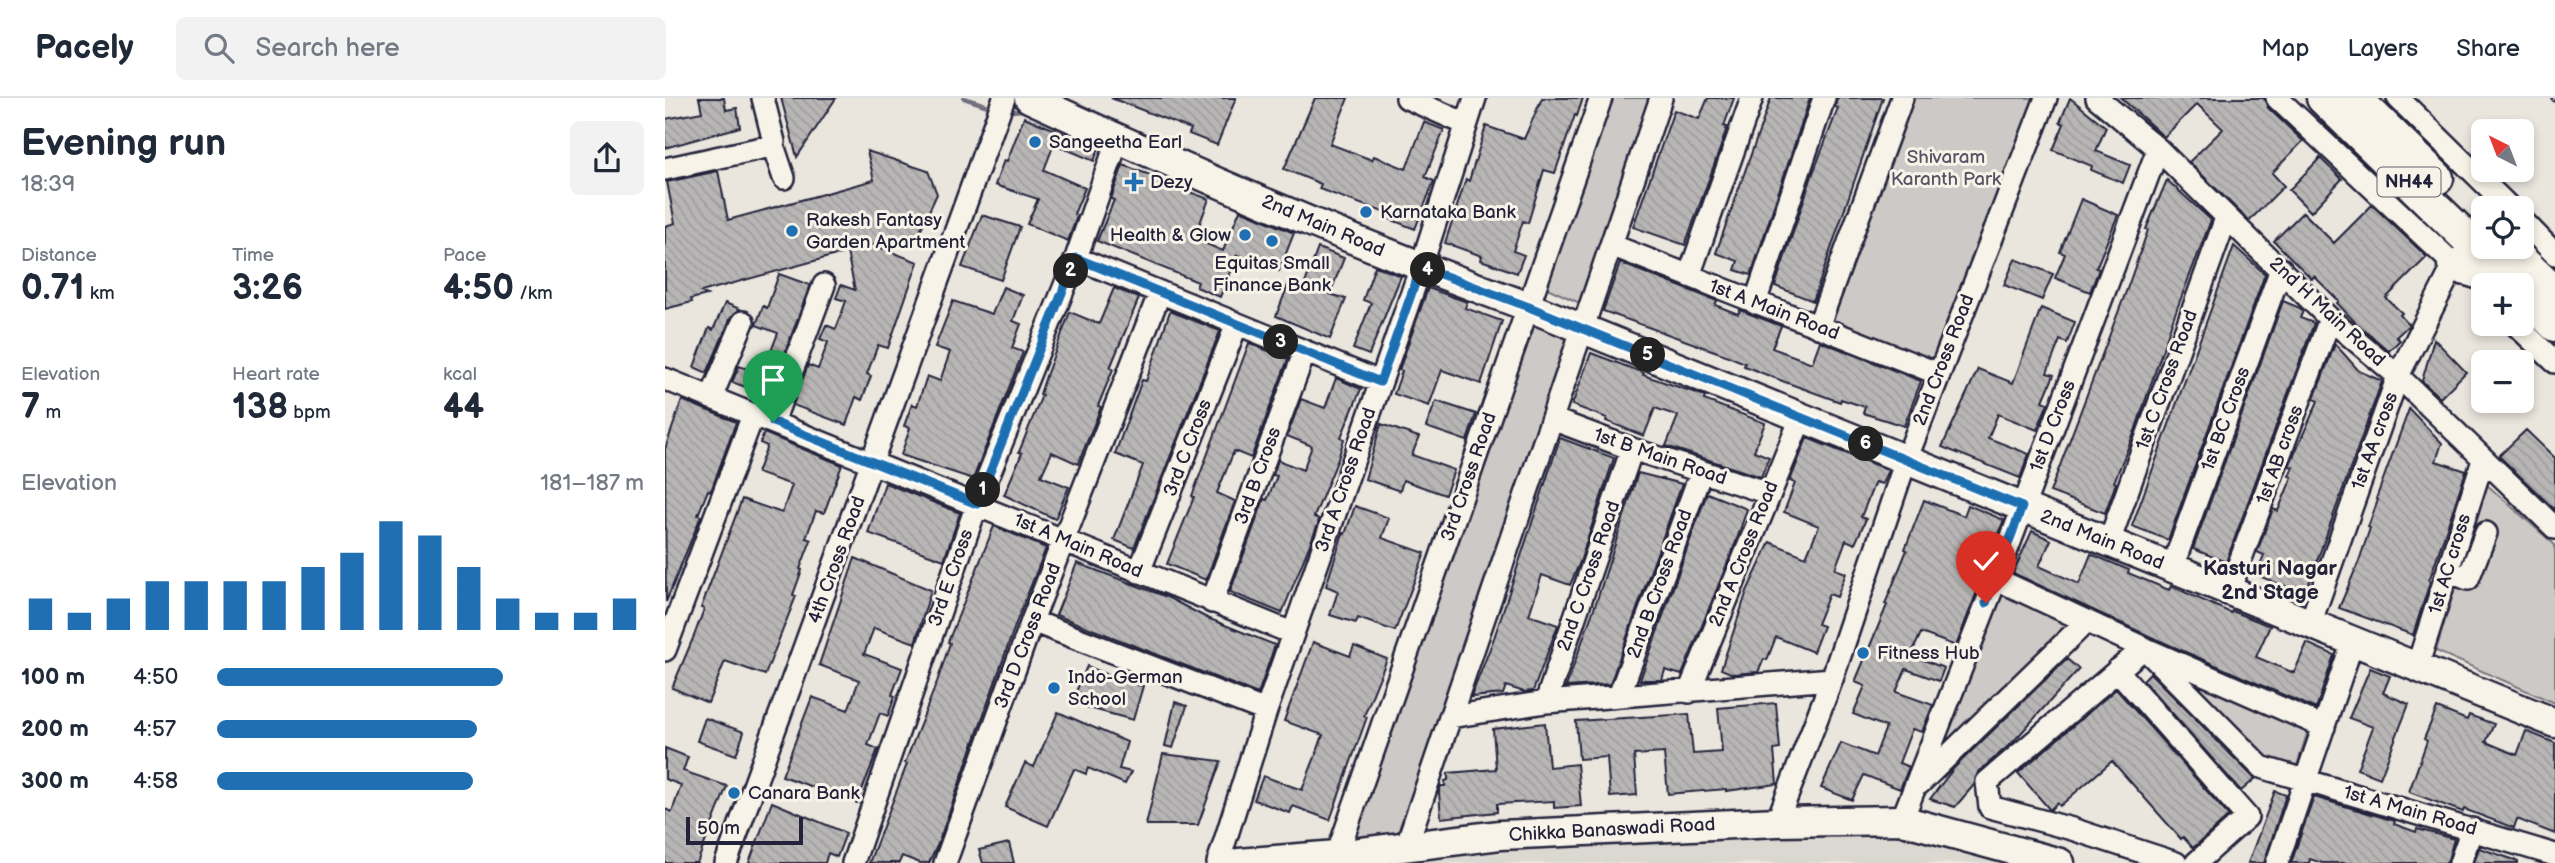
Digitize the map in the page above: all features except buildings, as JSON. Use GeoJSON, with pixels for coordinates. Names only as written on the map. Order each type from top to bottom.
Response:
{"type":"FeatureCollection","features":[{"type":"Feature","properties":{"kind":"highway","name":"NH44"},"geometry":{"type":"LineString","coordinates":[[2323,98],[2503,273]]}},
{"type":"Feature","properties":{"kind":"highway","name":"NH44"},"geometry":{"type":"LineString","coordinates":[[2355,98],[2471,211]]}},
{"type":"Feature","properties":{"kind":"highway"},"geometry":{"type":"LineString","coordinates":[[2514,259],[2539,303]]}},
{"type":"Feature","properties":{"kind":"highway"},"geometry":{"type":"LineString","coordinates":[[2455,265],[2481,273]]}},
{"type":"Feature","properties":{"kind":"main road","name":"2nd Main Road"},"geometry":{"type":"LineString","coordinates":[[1029,98],[1118,139],[1421,267],[1529,307],[2555,723]]}},
{"type":"Feature","properties":{"kind":"main road","name":"Chikka Banaswadi Road"},"geometry":{"type":"LineString","coordinates":[[1239,863],[1337,855],[1500,835],[1777,822],[1902,820],[2060,863]]}},
{"type":"Feature","properties":{"kind":"street"},"geometry":{"type":"LineString","coordinates":[[763,98],[773,145],[784,178]]}},
{"type":"Feature","properties":{"kind":"street","name":"4th Cross Road"},"geometry":{"type":"LineString","coordinates":[[726,863],[1004,98]]}},
{"type":"Feature","properties":{"kind":"street"},"geometry":{"type":"LineString","coordinates":[[1407,98],[1466,124]]}},
{"type":"Feature","properties":{"kind":"street","name":"3rd A Cross Road"},"geometry":{"type":"LineString","coordinates":[[1218,863],[1266,711],[1421,267],[1475,98]]}},
{"type":"Feature","properties":{"kind":"street","name":"3rd Cross Road"},"geometry":{"type":"LineString","coordinates":[[1337,855],[1601,98]]}},
{"type":"Feature","properties":{"kind":"street"},"geometry":{"type":"LineString","coordinates":[[1406,847],[1661,98]]}},
{"type":"Feature","properties":{"kind":"street"},"geometry":{"type":"LineString","coordinates":[[1689,276],[1752,98]]}},
{"type":"Feature","properties":{"kind":"street"},"geometry":{"type":"LineString","coordinates":[[1755,303],[1825,98]]}},
{"type":"Feature","properties":{"kind":"street"},"geometry":{"type":"LineString","coordinates":[[1818,327],[1902,98]]}},
{"type":"Feature","properties":{"kind":"street","name":"2nd Cross Road"},"geometry":{"type":"LineString","coordinates":[[1777,822],[1832,679],[1906,460],[2046,98]]}},
{"type":"Feature","properties":{"kind":"street","name":"2nd H Main Road"},"geometry":{"type":"LineString","coordinates":[[2097,98],[2158,149],[2330,319],[2398,376],[2555,528]]}},
{"type":"Feature","properties":{"kind":"street"},"geometry":{"type":"LineString","coordinates":[[2277,98],[2471,280]]}},
{"type":"Feature","properties":{"kind":"street"},"geometry":{"type":"LineString","coordinates":[[2398,98],[2498,196]]}},
{"type":"Feature","properties":{"kind":"street","name":"3rd E Cross"},"geometry":{"type":"LineString","coordinates":[[853,863],[977,504],[1076,258],[1118,139]]}},
{"type":"Feature","properties":{"kind":"street"},"geometry":{"type":"LineString","coordinates":[[665,169],[773,145]]}},
{"type":"Feature","properties":{"kind":"street","name":"1st D Cross"},"geometry":{"type":"LineString","coordinates":[[1902,820],[2158,149]]}},
{"type":"Feature","properties":{"kind":"street","name":"1st C Cross Road"},"geometry":{"type":"LineString","coordinates":[[2109,542],[2226,218]]}},
{"type":"Feature","properties":{"kind":"street"},"geometry":{"type":"LineString","coordinates":[[2534,232],[2555,254]]}},
{"type":"Feature","properties":{"kind":"street","name":"1st A Main Road"},"geometry":{"type":"LineString","coordinates":[[1611,245],[1938,374]]}},
{"type":"Feature","properties":{"kind":"street"},"geometry":{"type":"LineString","coordinates":[[1076,258],[1380,382]]}},
{"type":"Feature","properties":{"kind":"street","name":"1st AA cross"},"geometry":{"type":"LineString","coordinates":[[2310,624],[2398,376],[2455,265]]}},
{"type":"Feature","properties":{"kind":"street","name":"1st BC Cross"},"geometry":{"type":"LineString","coordinates":[[2172,568],[2281,270]]}},
{"type":"Feature","properties":{"kind":"street"},"geometry":{"type":"LineString","coordinates":[[665,650],[763,418],[824,285]]}},
{"type":"Feature","properties":{"kind":"street","name":"3rd D Cross Road"},"geometry":{"type":"LineString","coordinates":[[945,863],[1032,621],[1160,292]]}},
{"type":"Feature","properties":{"kind":"street"},"geometry":{"type":"LineString","coordinates":[[2539,303],[2555,362]]}},
{"type":"Feature","properties":{"kind":"street","name":"1st AB cross"},"geometry":{"type":"LineString","coordinates":[[2229,591],[2330,319]]}},
{"type":"Feature","properties":{"kind":"street"},"geometry":{"type":"LineString","coordinates":[[711,398],[743,322]]}},
{"type":"Feature","properties":{"kind":"street","name":"3rd C Cross"},"geometry":{"type":"LineString","coordinates":[[1139,572],[1237,324]]}},
{"type":"Feature","properties":{"kind":"street","name":"3rd B Cross"},"geometry":{"type":"LineString","coordinates":[[1212,602],[1305,351]]}},
{"type":"Feature","properties":{"kind":"street","name":"1st A Main Road"},"geometry":{"type":"LineString","coordinates":[[666,383],[763,418],[1292,634]]}},
{"type":"Feature","properties":{"kind":"street","name":"2nd A Cross Road"},"geometry":{"type":"LineString","coordinates":[[1689,692],[1768,493],[1801,418]]}},
{"type":"Feature","properties":{"kind":"street","name":"1st B Main Road"},"geometry":{"type":"LineString","coordinates":[[1552,419],[1632,449],[1768,493]]}},
{"type":"Feature","properties":{"kind":"street","name":"2nd C Cross Road"},"geometry":{"type":"LineString","coordinates":[[1546,702],[1632,449]]}},
{"type":"Feature","properties":{"kind":"street","name":"1st AC cross"},"geometry":{"type":"LineString","coordinates":[[2417,667],[2483,460]]}},
{"type":"Feature","properties":{"kind":"street","name":"2nd B Cross Road"},"geometry":{"type":"LineString","coordinates":[[1619,696],[1701,472]]}},
{"type":"Feature","properties":{"kind":"street"},"geometry":{"type":"LineString","coordinates":[[2448,571],[2468,579],[2486,533]]}},
{"type":"Feature","properties":{"kind":"street"},"geometry":{"type":"LineString","coordinates":[[1996,579],[2324,727]]}},
{"type":"Feature","properties":{"kind":"street"},"geometry":{"type":"LineString","coordinates":[[1032,621],[1266,711]]}},
{"type":"Feature","properties":{"kind":"street"},"geometry":{"type":"LineString","coordinates":[[1913,790],[2087,621]]}},
{"type":"Feature","properties":{"kind":"street"},"geometry":{"type":"LineString","coordinates":[[2277,863],[2353,641]]}},
{"type":"Feature","properties":{"kind":"street"},"geometry":{"type":"LineString","coordinates":[[2144,648],[1987,782],[1990,807],[2072,829],[2176,863]]}},
{"type":"Feature","properties":{"kind":"street","name":"1st A Main Road"},"geometry":{"type":"LineString","coordinates":[[2144,648],[2261,767],[2472,829],[2521,854],[2555,855]]}},
{"type":"Feature","properties":{"kind":"street"},"geometry":{"type":"LineString","coordinates":[[2117,670],[2247,817],[2196,863]]}},
{"type":"Feature","properties":{"kind":"street"},"geometry":{"type":"LineString","coordinates":[[1450,717],[1546,702],[1832,679]]}},
{"type":"Feature","properties":{"kind":"street"},"geometry":{"type":"LineString","coordinates":[[2460,863],[2472,829]]}},
{"type":"Feature","properties":{"kind":"shaded area"},"geometry":{"type":"Polygon","coordinates":[[[1903,833],[2005,863],[1390,863],[1601,843],[1903,833]]]}},
{"type":"Feature","properties":{"kind":"green space"},"geometry":{"type":"Polygon","coordinates":[[[1608,98],[1653,98],[1584,305],[1545,287],[1608,98]]]}},
{"type":"Feature","properties":{"kind":"green space","name":"Shivaram Karanth Park"},"geometry":{"type":"Polygon","coordinates":[[[1909,98],[2036,98],[1933,365],[1825,326],[1909,98]]]}},
{"type":"Feature","properties":{"kind":"green space"},"geometry":{"type":"Polygon","coordinates":[[[1532,324],[1568,338],[1399,837],[1349,847],[1532,324]]]}},
{"type":"Feature","properties":{"kind":"green space"},"geometry":{"type":"Polygon","coordinates":[[[2486,484],[2555,545],[2555,703],[2436,651],[2486,484]]]}},
{"type":"Feature","properties":{"kind":"green space"},"geometry":{"type":"Polygon","coordinates":[[[2000,592],[2074,623],[1936,754],[2000,592]]]}},
{"type":"Feature","properties":{"kind":"green space"},"geometry":{"type":"Polygon","coordinates":[[[2183,672],[2310,724],[2295,772],[2264,761],[2210,706],[2183,672]]]}},
{"type":"Feature","properties":{"kind":"waterway"},"geometry":{"type":"LineString","coordinates":[[964,98],[988,106]]}},
{"type":"Feature","properties":{"kind":"waterway"},"geometry":{"type":"LineString","coordinates":[[1013,111],[1022,110]]}},
{"type":"Feature","properties":{"kind":"place","name":"Sangeetha Earl"},"geometry":{"type":"Point","coordinates":[1035,142]}},
{"type":"Feature","properties":{"kind":"place","name":"Dezy"},"geometry":{"type":"Point","coordinates":[1134,182]}},
{"type":"Feature","properties":{"kind":"place","name":"Karnataka Bank"},"geometry":{"type":"Point","coordinates":[1366,212]}},
{"type":"Feature","properties":{"kind":"place","name":"Rakesh Fantasy Garden Apartment"},"geometry":{"type":"Point","coordinates":[792,231]}},
{"type":"Feature","properties":{"kind":"place","name":"Health & Glow"},"geometry":{"type":"Point","coordinates":[1245,235]}},
{"type":"Feature","properties":{"kind":"place","name":"Equitas Small Finance Bank"},"geometry":{"type":"Point","coordinates":[1272,241]}},
{"type":"Feature","properties":{"kind":"place","name":"Fitness Hub"},"geometry":{"type":"Point","coordinates":[1863,653]}},
{"type":"Feature","properties":{"kind":"place","name":"Indo-German School"},"geometry":{"type":"Point","coordinates":[1054,688]}},
{"type":"Feature","properties":{"kind":"place","name":"Canara Bank"},"geometry":{"type":"Point","coordinates":[734,793]}},
{"type":"Feature","properties":{"kind":"district","name":"Kasturi Nagar 2nd Stage"},"geometry":{"type":"Point","coordinates":[2270,580]}},
{"type":"Feature","properties":{"kind":"route"},"geometry":{"type":"LineString","coordinates":[[773,422],[977,504],[1076,258],[1380,382],[1421,267],[1529,307],[2022,507],[1986,603]]}}]}
